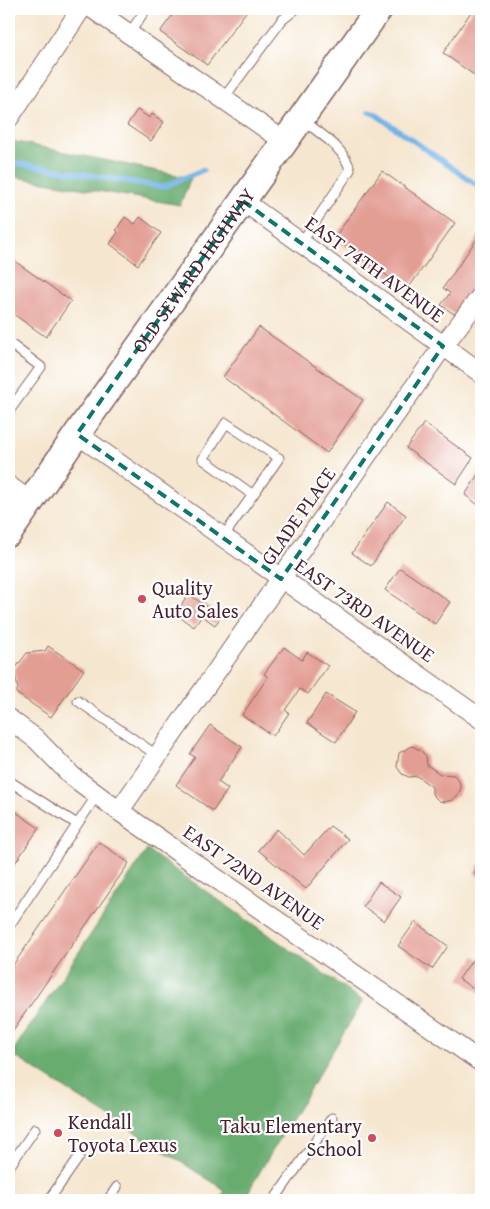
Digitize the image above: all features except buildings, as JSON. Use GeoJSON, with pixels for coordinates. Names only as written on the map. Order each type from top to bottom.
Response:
{"type":"FeatureCollection","features":[{"type":"Feature","properties":{"kind":"main road","name":"OLD SEWARD HIGHWAY"},"geometry":{"type":"LineString","coordinates":[[9,533],[77,434],[379,9]]}},
{"type":"Feature","properties":{"kind":"street"},"geometry":{"type":"LineString","coordinates":[[9,118],[81,9]]}},
{"type":"Feature","properties":{"kind":"street"},"geometry":{"type":"LineString","coordinates":[[93,9],[284,141]]}},
{"type":"Feature","properties":{"kind":"street","name":"EAST 74TH AVENUE"},"geometry":{"type":"LineString","coordinates":[[242,201],[481,373]]}},
{"type":"Feature","properties":{"kind":"street","name":"GLADE PLACE"},"geometry":{"type":"LineString","coordinates":[[120,811],[444,346],[481,296]]}},
{"type":"Feature","properties":{"kind":"street","name":"EAST 73RD AVENUE"},"geometry":{"type":"LineString","coordinates":[[77,434],[481,719]]}},
{"type":"Feature","properties":{"kind":"street"},"geometry":{"type":"LineString","coordinates":[[9,486],[31,502]]}},
{"type":"Feature","properties":{"kind":"street","name":"EAST 72ND AVENUE"},"geometry":{"type":"LineString","coordinates":[[9,719],[36,739],[72,776],[97,795],[481,1062]]}},
{"type":"Feature","properties":{"kind":"lane"},"geometry":{"type":"LineString","coordinates":[[129,34],[146,9]]}},
{"type":"Feature","properties":{"kind":"lane"},"geometry":{"type":"LineString","coordinates":[[223,99],[282,20],[296,9]]}},
{"type":"Feature","properties":{"kind":"lane"},"geometry":{"type":"LineString","coordinates":[[301,118],[340,151],[348,161],[350,170],[301,243]]}},
{"type":"Feature","properties":{"kind":"lane"},"geometry":{"type":"LineString","coordinates":[[9,344],[41,367],[9,411]]}},
{"type":"Feature","properties":{"kind":"lane"},"geometry":{"type":"LineString","coordinates":[[223,538],[279,458],[226,423],[203,459],[253,495]]}},
{"type":"Feature","properties":{"kind":"lane"},"geometry":{"type":"LineString","coordinates":[[78,701],[158,756]]}},
{"type":"Feature","properties":{"kind":"lane"},"geometry":{"type":"LineString","coordinates":[[9,781],[77,824]]}},
{"type":"Feature","properties":{"kind":"lane"},"geometry":{"type":"LineString","coordinates":[[9,926],[97,795]]}},
{"type":"Feature","properties":{"kind":"lane"},"geometry":{"type":"LineString","coordinates":[[274,1200],[332,1118]]}},
{"type":"Feature","properties":{"kind":"lane"},"geometry":{"type":"LineString","coordinates":[[9,1167],[35,1129]]}},
{"type":"Feature","properties":{"kind":"lane"},"geometry":{"type":"LineString","coordinates":[[50,1200],[79,1157]]}},
{"type":"Feature","properties":{"kind":"lane"},"geometry":{"type":"LineString","coordinates":[[108,1200],[117,1187]]}},
{"type":"Feature","properties":{"kind":"highlighted area"},"geometry":{"type":"Polygon","coordinates":[[[243,201],[443,346],[281,579],[77,434],[243,201]]]}},
{"type":"Feature","properties":{"kind":"green space"},"geometry":{"type":"Polygon","coordinates":[[[12,141],[191,178],[180,205],[9,176],[9,152],[12,141]]]}},
{"type":"Feature","properties":{"kind":"green space"},"geometry":{"type":"Polygon","coordinates":[[[147,850],[363,1001],[252,1185],[245,1200],[219,1200],[225,1190],[11,1054],[147,850]]]}},
{"type":"Feature","properties":{"kind":"waterway"},"geometry":{"type":"LineString","coordinates":[[370,112],[481,188]]}},
{"type":"Feature","properties":{"kind":"waterway"},"geometry":{"type":"LineString","coordinates":[[9,162],[163,187],[203,170]]}},
{"type":"Feature","properties":{"kind":"place","name":"Quality Auto Sales"},"geometry":{"type":"Point","coordinates":[142,599]}},
{"type":"Feature","properties":{"kind":"place","name":"Kendall Toyota Lexus"},"geometry":{"type":"Point","coordinates":[58,1133]}},
{"type":"Feature","properties":{"kind":"place","name":"Taku Elementary School"},"geometry":{"type":"Point","coordinates":[372,1138]}}]}
